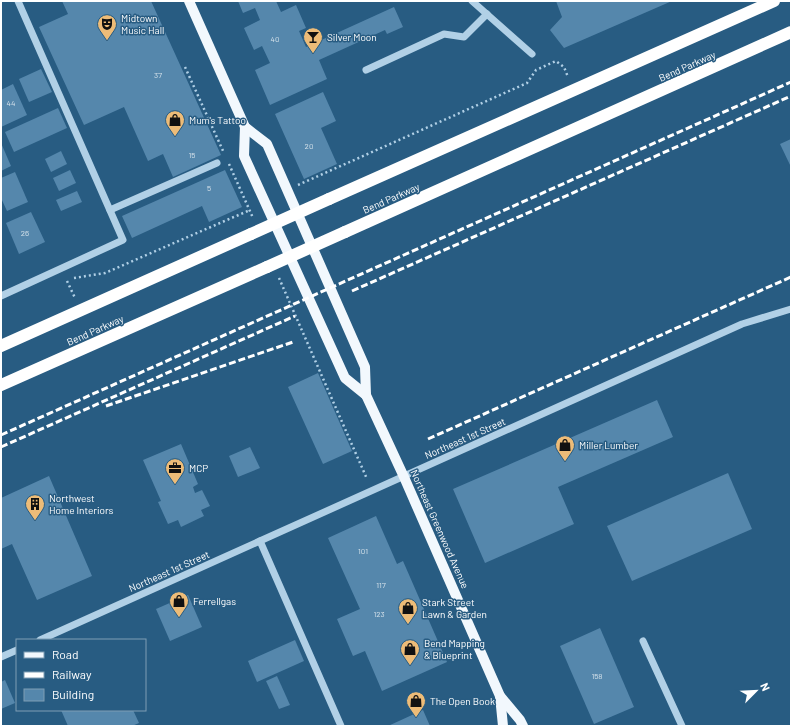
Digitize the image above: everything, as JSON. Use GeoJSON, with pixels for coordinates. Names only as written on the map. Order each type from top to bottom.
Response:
{"type":"FeatureCollection","features":[{"type":"Feature","properties":{"kind":"highway"},"geometry":{"type":"LineString","coordinates":[[1,346],[774,1]]}},
{"type":"Feature","properties":{"kind":"highway","name":"Bend Parkway"},"geometry":{"type":"LineString","coordinates":[[1,385],[791,32]]}},
{"type":"Feature","properties":{"kind":"main road"},"geometry":{"type":"LineString","coordinates":[[189,1],[245,128]]}},
{"type":"Feature","properties":{"kind":"main road","name":"Northeast Greenwood Avenue"},"geometry":{"type":"LineString","coordinates":[[245,128],[267,144],[365,367],[366,395],[404,477],[500,696],[520,720],[523,726]]}},
{"type":"Feature","properties":{"kind":"main road","name":"Northeast Greenwood Avenue"},"geometry":{"type":"LineString","coordinates":[[245,128],[244,156],[297,273],[346,378],[366,395]]}},
{"type":"Feature","properties":{"kind":"main road","name":"Northeast Greenwood Avenue"},"geometry":{"type":"LineString","coordinates":[[500,696],[503,726]]}},
{"type":"Feature","properties":{"kind":"street"},"geometry":{"type":"LineString","coordinates":[[1,296],[123,240],[18,1]]}},
{"type":"Feature","properties":{"kind":"street"},"geometry":{"type":"LineString","coordinates":[[472,1],[532,54]]}},
{"type":"Feature","properties":{"kind":"street"},"geometry":{"type":"LineString","coordinates":[[366,70],[444,34],[464,37],[487,14]]}},
{"type":"Feature","properties":{"kind":"street"},"geometry":{"type":"LineString","coordinates":[[110,210],[217,163]]}},
{"type":"Feature","properties":{"kind":"street","name":"Northeast 1st Street"},"geometry":{"type":"LineString","coordinates":[[42,639],[742,324],[791,309]]}},
{"type":"Feature","properties":{"kind":"street"},"geometry":{"type":"LineString","coordinates":[[260,541],[341,726]]}},
{"type":"Feature","properties":{"kind":"street"},"geometry":{"type":"LineString","coordinates":[[643,641],[682,726]]}},
{"type":"Feature","properties":{"kind":"street"},"geometry":{"type":"LineString","coordinates":[[1,657],[16,650]]}},
{"type":"Feature","properties":{"kind":"path"},"geometry":{"type":"LineString","coordinates":[[287,190],[527,83],[536,70],[556,61],[564,67],[574,90]]}},
{"type":"Feature","properties":{"kind":"path"},"geometry":{"type":"LineString","coordinates":[[61,268],[67,281],[75,277],[105,273],[250,210]]}},
{"type":"Feature","properties":{"kind":"building"},"geometry":{"type":"Polygon","coordinates":[[[62,1],[151,1],[221,155],[173,177],[163,154],[148,161],[124,107],[84,125],[39,27],[68,14],[62,1]]]}},
{"type":"Feature","properties":{"kind":"building","name":"Silver Moon"},"geometry":{"type":"Polygon","coordinates":[[[238,1],[276,1],[281,12],[296,5],[306,28],[299,31],[306,47],[394,7],[403,27],[387,34],[385,30],[319,60],[327,79],[270,105],[255,70],[270,63],[262,46],[254,50],[244,28],[260,20],[255,8],[243,13],[238,1]]]}},
{"type":"Feature","properties":{"kind":"building"},"geometry":{"type":"Polygon","coordinates":[[[556,1],[672,1],[564,48],[550,30],[562,17],[556,1]]]}},
{"type":"Feature","properties":{"kind":"building"},"geometry":{"type":"Polygon","coordinates":[[[41,69],[52,92],[29,102],[19,79],[41,69]]]}},
{"type":"Feature","properties":{"kind":"building"},"geometry":{"type":"Polygon","coordinates":[[[13,84],[27,115],[1,127],[1,90],[13,84]]]}},
{"type":"Feature","properties":{"kind":"building"},"geometry":{"type":"Polygon","coordinates":[[[323,92],[336,121],[321,128],[337,164],[304,179],[275,114],[323,92]]]}},
{"type":"Feature","properties":{"kind":"building"},"geometry":{"type":"Polygon","coordinates":[[[58,108],[67,128],[14,152],[5,132],[58,108]]]}},
{"type":"Feature","properties":{"kind":"building"},"geometry":{"type":"Polygon","coordinates":[[[791,139],[791,167],[780,144],[791,139]]]}},
{"type":"Feature","properties":{"kind":"building"},"geometry":{"type":"Polygon","coordinates":[[[1,143],[11,166],[1,171],[1,143]]]}},
{"type":"Feature","properties":{"kind":"building"},"geometry":{"type":"Polygon","coordinates":[[[61,151],[67,164],[51,172],[45,159],[61,151]]]}},
{"type":"Feature","properties":{"kind":"building"},"geometry":{"type":"Polygon","coordinates":[[[70,170],[76,183],[59,191],[53,178],[70,170]]]}},
{"type":"Feature","properties":{"kind":"building"},"geometry":{"type":"Polygon","coordinates":[[[225,170],[242,207],[209,222],[202,206],[132,238],[122,216],[225,170]]]}},
{"type":"Feature","properties":{"kind":"building"},"geometry":{"type":"Polygon","coordinates":[[[15,172],[28,202],[7,211],[1,198],[1,178],[15,172]]]}},
{"type":"Feature","properties":{"kind":"building"},"geometry":{"type":"Polygon","coordinates":[[[77,191],[82,202],[61,211],[56,200],[77,191]]]}},
{"type":"Feature","properties":{"kind":"building"},"geometry":{"type":"Polygon","coordinates":[[[31,212],[45,242],[19,254],[6,223],[31,212]]]}},
{"type":"Feature","properties":{"kind":"building"},"geometry":{"type":"Polygon","coordinates":[[[318,373],[352,451],[323,464],[288,387],[318,373]]]}},
{"type":"Feature","properties":{"kind":"building","name":"Miller Lumber"},"geometry":{"type":"Polygon","coordinates":[[[657,400],[673,437],[558,487],[574,524],[485,563],[453,489],[657,400]]]}},
{"type":"Feature","properties":{"kind":"building","name":"MCP"},"geometry":{"type":"Polygon","coordinates":[[[181,444],[198,484],[193,487],[195,493],[202,490],[210,506],[201,510],[204,516],[181,527],[178,520],[168,524],[158,502],[161,501],[143,460],[181,444]]]}},
{"type":"Feature","properties":{"kind":"building"},"geometry":{"type":"Polygon","coordinates":[[[250,447],[260,468],[238,477],[229,456],[250,447]]]}},
{"type":"Feature","properties":{"kind":"building"},"geometry":{"type":"Polygon","coordinates":[[[728,473],[752,529],[632,581],[607,526],[728,473]]]}},
{"type":"Feature","properties":{"kind":"building","name":"Northwest Home Interiors"},"geometry":{"type":"Polygon","coordinates":[[[49,476],[92,576],[37,600],[12,544],[1,549],[1,498],[49,476]]]}},
{"type":"Feature","properties":{"kind":"building"},"geometry":{"type":"Polygon","coordinates":[[[376,516],[397,564],[403,561],[447,662],[382,691],[365,651],[353,656],[337,619],[360,609],[328,538],[376,516]]]}},
{"type":"Feature","properties":{"kind":"building","name":"Ferrellgas"},"geometry":{"type":"Polygon","coordinates":[[[188,595],[202,627],[170,641],[156,609],[188,595]]]}},
{"type":"Feature","properties":{"kind":"building"},"geometry":{"type":"Polygon","coordinates":[[[600,628],[634,707],[594,724],[560,646],[600,628]]]}},
{"type":"Feature","properties":{"kind":"building"},"geometry":{"type":"Polygon","coordinates":[[[295,640],[304,661],[257,682],[248,661],[295,640]]]}},
{"type":"Feature","properties":{"kind":"building"},"geometry":{"type":"Polygon","coordinates":[[[277,676],[290,705],[279,709],[266,681],[277,676]]]}},
{"type":"Feature","properties":{"kind":"building"},"geometry":{"type":"Polygon","coordinates":[[[5,680],[15,703],[1,709],[1,682],[5,680]]]}},
{"type":"Feature","properties":{"kind":"building","name":"The Open Book"},"geometry":{"type":"Polygon","coordinates":[[[423,710],[430,726],[388,726],[423,710]]]}},
{"type":"Feature","properties":{"kind":"building"},"geometry":{"type":"Polygon","coordinates":[[[61,711],[133,711],[139,723],[132,726],[68,726],[61,711]]]}},
{"type":"Feature","properties":{"kind":"railway"},"geometry":{"type":"LineString","coordinates":[[1,435],[791,82]]}},
{"type":"Feature","properties":{"kind":"railway"},"geometry":{"type":"LineString","coordinates":[[352,291],[791,96]]}},
{"type":"Feature","properties":{"kind":"railway"},"geometry":{"type":"LineString","coordinates":[[428,439],[791,277]]}},
{"type":"Feature","properties":{"kind":"railway"},"geometry":{"type":"LineString","coordinates":[[1,447],[295,316]]}},
{"type":"Feature","properties":{"kind":"railway"},"geometry":{"type":"LineString","coordinates":[[106,406],[293,342]]}},
{"type":"Feature","properties":{"kind":"place","name":"Midtown Music Hall"},"geometry":{"type":"Point","coordinates":[107,41]}},
{"type":"Feature","properties":{"kind":"place","name":"Silver Moon"},"geometry":{"type":"Point","coordinates":[313,54]}},
{"type":"Feature","properties":{"kind":"place","name":"Mum's Tattoo"},"geometry":{"type":"Point","coordinates":[175,137]}},
{"type":"Feature","properties":{"kind":"place","name":"Miller Lumber"},"geometry":{"type":"Point","coordinates":[565,462]}},
{"type":"Feature","properties":{"kind":"place","name":"MCP"},"geometry":{"type":"Point","coordinates":[175,485]}},
{"type":"Feature","properties":{"kind":"place","name":"Northwest Home Interiors"},"geometry":{"type":"Point","coordinates":[35,521]}},
{"type":"Feature","properties":{"kind":"place","name":"Ferrellgas"},"geometry":{"type":"Point","coordinates":[179,618]}},
{"type":"Feature","properties":{"kind":"place","name":"Stark Street Lawn & Garden"},"geometry":{"type":"Point","coordinates":[408,625]}},
{"type":"Feature","properties":{"kind":"place","name":"Bend Mapping & Blueprint"},"geometry":{"type":"Point","coordinates":[410,666]}},
{"type":"Feature","properties":{"kind":"place","name":"The Open Book"},"geometry":{"type":"Point","coordinates":[416,718]}}]}
